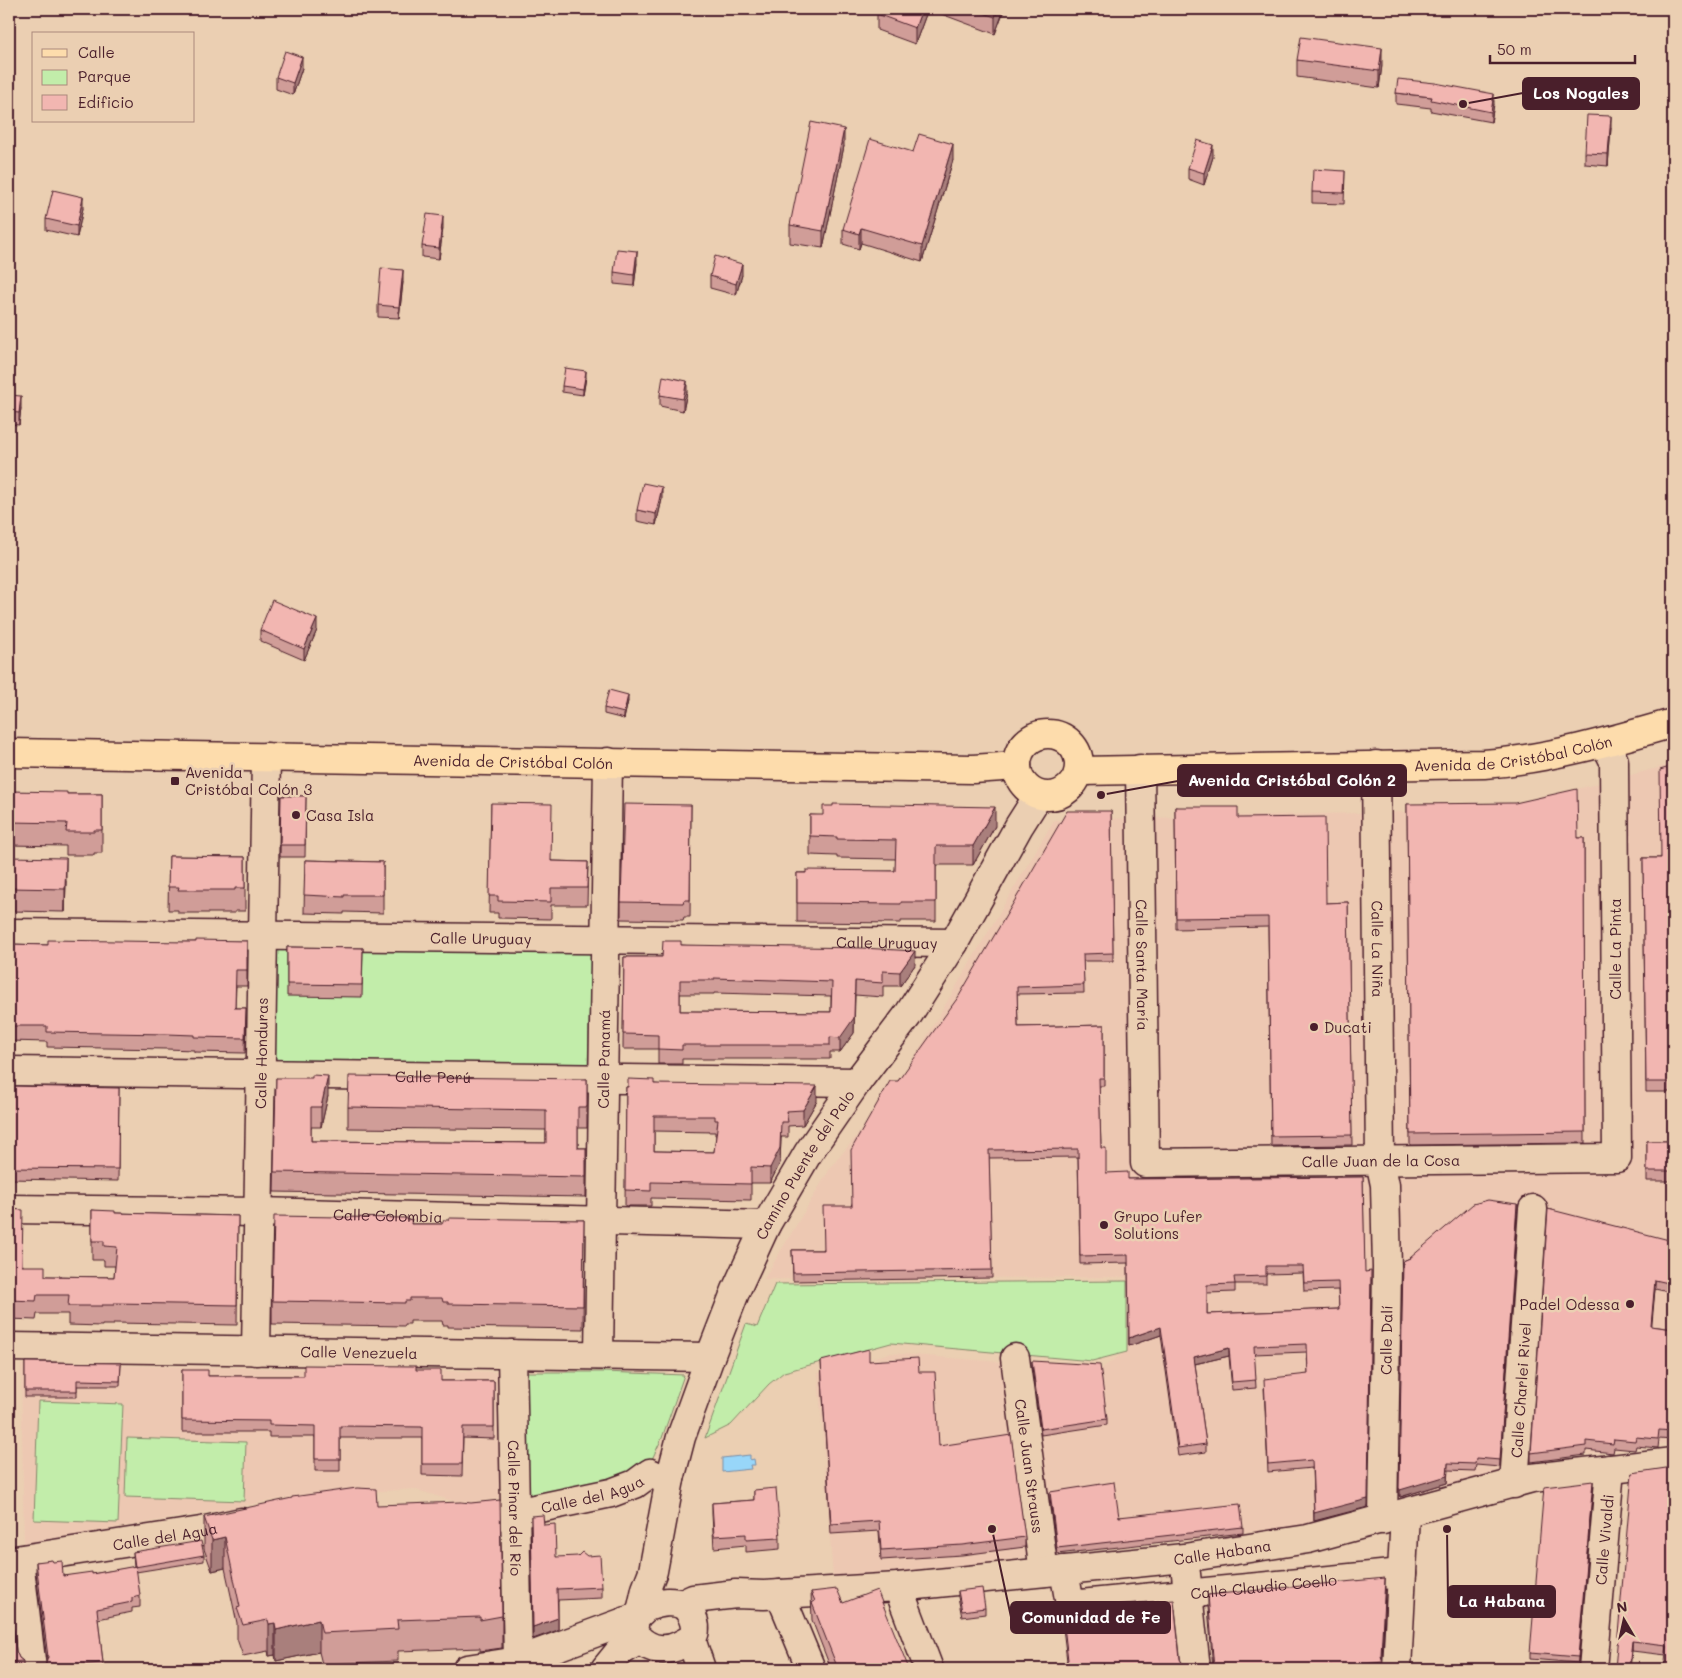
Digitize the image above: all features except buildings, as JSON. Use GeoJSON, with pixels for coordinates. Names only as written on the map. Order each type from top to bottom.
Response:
{"type":"FeatureCollection","features":[{"type":"Feature","properties":{"kind":"main road","name":"Avenida de Cristóbal Colón"},"geometry":{"type":"LineString","coordinates":[[1080,771],[1514,762],[1605,743],[1673,723]]}},
{"type":"Feature","properties":{"kind":"main road"},"geometry":{"type":"LineString","coordinates":[[1046,734],[1069,741],[1078,752],[1080,771],[1073,786],[1056,796],[1038,796],[1024,786],[1019,778],[1017,766],[1019,753],[1030,740],[1046,734]]}},
{"type":"Feature","properties":{"kind":"main road","name":"Avenida de Cristóbal Colón"},"geometry":{"type":"LineString","coordinates":[[9,754],[973,769],[1017,766]]}},
{"type":"Feature","properties":{"kind":"street","name":"Calle La Pinta"},"geometry":{"type":"LineString","coordinates":[[1605,743],[1614,761],[1617,1158]]}},
{"type":"Feature","properties":{"kind":"street","name":"Calle Honduras"},"geometry":{"type":"LineString","coordinates":[[256,1350],[266,757]]}},
{"type":"Feature","properties":{"kind":"street","name":"Calle Panamá"},"geometry":{"type":"LineString","coordinates":[[599,1356],[608,762]]}},
{"type":"Feature","properties":{"kind":"street","name":"Calle La Niña"},"geometry":{"type":"LineString","coordinates":[[1376,765],[1380,1161]]}},
{"type":"Feature","properties":{"kind":"street","name":"Calle Santa María"},"geometry":{"type":"LineString","coordinates":[[1140,769],[1145,1163]]}},
{"type":"Feature","properties":{"kind":"street","name":"Camino Puente del Palo"},"geometry":{"type":"LineString","coordinates":[[639,1623],[646,1589],[653,1572],[670,1479],[680,1437],[736,1290],[766,1225],[808,1153],[857,1082],[908,1014],[954,943],[1019,826],[1038,796]]}},
{"type":"Feature","properties":{"kind":"street","name":"Calle Uruguay"},"geometry":{"type":"LineString","coordinates":[[9,933],[954,943]]}},
{"type":"Feature","properties":{"kind":"street","name":"Calle Perú"},"geometry":{"type":"LineString","coordinates":[[9,1071],[857,1082]]}},
{"type":"Feature","properties":{"kind":"street","name":"Calle Juan de la Cosa"},"geometry":{"type":"LineString","coordinates":[[1145,1163],[1617,1158]]}},
{"type":"Feature","properties":{"kind":"street","name":"Calle Dalí"},"geometry":{"type":"LineString","coordinates":[[1380,1161],[1385,1185],[1394,1517],[1402,1573],[1396,1669]]}},
{"type":"Feature","properties":{"kind":"street","name":"Calle Charlei Rivel"},"geometry":{"type":"LineString","coordinates":[[1514,1484],[1533,1208]]}},
{"type":"Feature","properties":{"kind":"street","name":"Calle Colombia"},"geometry":{"type":"LineString","coordinates":[[9,1209],[258,1212],[766,1225]]}},
{"type":"Feature","properties":{"kind":"street","name":"Calle Venezuela"},"geometry":{"type":"LineString","coordinates":[[9,1347],[710,1357]]}},
{"type":"Feature","properties":{"kind":"street","name":"Calle Pinar del Río"},"geometry":{"type":"LineString","coordinates":[[512,1354],[518,1661]]}},
{"type":"Feature","properties":{"kind":"street","name":"Calle Juan Strauss"},"geometry":{"type":"LineString","coordinates":[[1015,1358],[1054,1571]]}},
{"type":"Feature","properties":{"kind":"street","name":"Calle Habana"},"geometry":{"type":"LineString","coordinates":[[675,1603],[736,1594],[772,1595],[898,1587],[1184,1558],[1308,1539],[1532,1478],[1673,1462]]}},
{"type":"Feature","properties":{"kind":"street","name":"Calle Vivaldi"},"geometry":{"type":"LineString","coordinates":[[1593,1669],[1610,1470]]}},
{"type":"Feature","properties":{"kind":"street","name":"Calle del Agua"},"geometry":{"type":"LineString","coordinates":[[442,1513],[469,1519],[515,1514],[611,1493],[635,1484],[650,1473],[670,1479]]}},
{"type":"Feature","properties":{"kind":"street","name":"Calle del Agua"},"geometry":{"type":"LineString","coordinates":[[14,1561],[201,1531],[267,1517]]}},
{"type":"Feature","properties":{"kind":"street"},"geometry":{"type":"LineString","coordinates":[[1184,1558],[1196,1669]]}},
{"type":"Feature","properties":{"kind":"street"},"geometry":{"type":"LineString","coordinates":[[14,1561],[32,1669]]}},
{"type":"Feature","properties":{"kind":"street","name":"Calle Claudio Coello"},"geometry":{"type":"LineString","coordinates":[[1054,1571],[1070,1605],[1188,1592],[1402,1573]]}},
{"type":"Feature","properties":{"kind":"street"},"geometry":{"type":"LineString","coordinates":[[653,1572],[656,1581],[675,1603],[691,1613],[693,1634],[701,1669]]}},
{"type":"Feature","properties":{"kind":"street"},"geometry":{"type":"LineString","coordinates":[[898,1587],[929,1669]]}},
{"type":"Feature","properties":{"kind":"street","name":"Calle Habana"},"geometry":{"type":"LineString","coordinates":[[693,1634],[732,1605],[772,1595]]}},
{"type":"Feature","properties":{"kind":"street"},"geometry":{"type":"LineString","coordinates":[[772,1595],[810,1669]]}},
{"type":"Feature","properties":{"kind":"street"},"geometry":{"type":"LineString","coordinates":[[605,1669],[618,1654],[639,1623],[647,1607],[657,1603],[675,1603]]}},
{"type":"Feature","properties":{"kind":"street"},"geometry":{"type":"LineString","coordinates":[[467,1669],[518,1661],[639,1623]]}},
{"type":"Feature","properties":{"kind":"street"},"geometry":{"type":"LineString","coordinates":[[639,1623],[655,1649],[674,1648],[693,1634]]}},
{"type":"Feature","properties":{"kind":"shaded area"},"geometry":{"type":"Polygon","coordinates":[[[1673,764],[1673,1443],[1534,1462],[1305,1525],[895,1573],[833,1577],[818,1373],[890,1353],[1099,1370],[1127,1351],[1127,1277],[764,1279],[831,1167],[897,1087],[1054,820],[1406,812],[1489,812],[1673,764]]]}},
{"type":"Feature","properties":{"kind":"shaded area"},"geometry":{"type":"Polygon","coordinates":[[[21,1364],[500,1372],[501,1498],[463,1504],[414,1489],[293,1497],[24,1544],[21,1364]]]}},
{"type":"Feature","properties":{"kind":"shaded area"},"geometry":{"type":"Polygon","coordinates":[[[656,1664],[666,1669],[624,1669],[626,1667],[656,1664]]]}},
{"type":"Feature","properties":{"kind":"green space"},"geometry":{"type":"Polygon","coordinates":[[[275,943],[591,951],[588,1069],[272,1062],[275,943]]]}},
{"type":"Feature","properties":{"kind":"green space"},"geometry":{"type":"Polygon","coordinates":[[[1127,1281],[1127,1352],[1092,1361],[891,1343],[784,1372],[769,1384],[731,1425],[705,1438],[746,1324],[757,1327],[775,1284],[1127,1281]]]}},
{"type":"Feature","properties":{"kind":"green space"},"geometry":{"type":"Polygon","coordinates":[[[526,1372],[684,1375],[662,1438],[646,1472],[527,1506],[526,1372]]]}},
{"type":"Feature","properties":{"kind":"green space"},"geometry":{"type":"Polygon","coordinates":[[[38,1401],[123,1404],[118,1523],[34,1520],[38,1401]]]}},
{"type":"Feature","properties":{"kind":"green space"},"geometry":{"type":"Polygon","coordinates":[[[127,1438],[246,1442],[244,1501],[125,1497],[127,1438]]]}},
{"type":"Feature","properties":{"kind":"water"},"geometry":{"type":"Polygon","coordinates":[[[750,1455],[750,1460],[754,1459],[755,1465],[750,1465],[751,1469],[722,1472],[722,1458],[750,1455]]]}},
{"type":"Feature","properties":{"kind":"place","name":"Los Nogales"},"geometry":{"type":"Point","coordinates":[1463,104]}},
{"type":"Feature","properties":{"kind":"place","name":"Avenida Cristóbal Colón 3"},"geometry":{"type":"Point","coordinates":[175,781]}},
{"type":"Feature","properties":{"kind":"place","name":"Avenida Cristóbal Colón 2"},"geometry":{"type":"Point","coordinates":[1101,795]}},
{"type":"Feature","properties":{"kind":"place","name":"Casa Isla"},"geometry":{"type":"Point","coordinates":[296,815]}},
{"type":"Feature","properties":{"kind":"place","name":"Ducati"},"geometry":{"type":"Point","coordinates":[1314,1027]}},
{"type":"Feature","properties":{"kind":"place","name":"Grupo Lufer Solutions"},"geometry":{"type":"Point","coordinates":[1104,1225]}},
{"type":"Feature","properties":{"kind":"place","name":"Padel Odessa"},"geometry":{"type":"Point","coordinates":[1630,1304]}},
{"type":"Feature","properties":{"kind":"place","name":"Comunidad de Fe"},"geometry":{"type":"Point","coordinates":[992,1529]}},
{"type":"Feature","properties":{"kind":"place","name":"La Habana"},"geometry":{"type":"Point","coordinates":[1447,1529]}}]}
